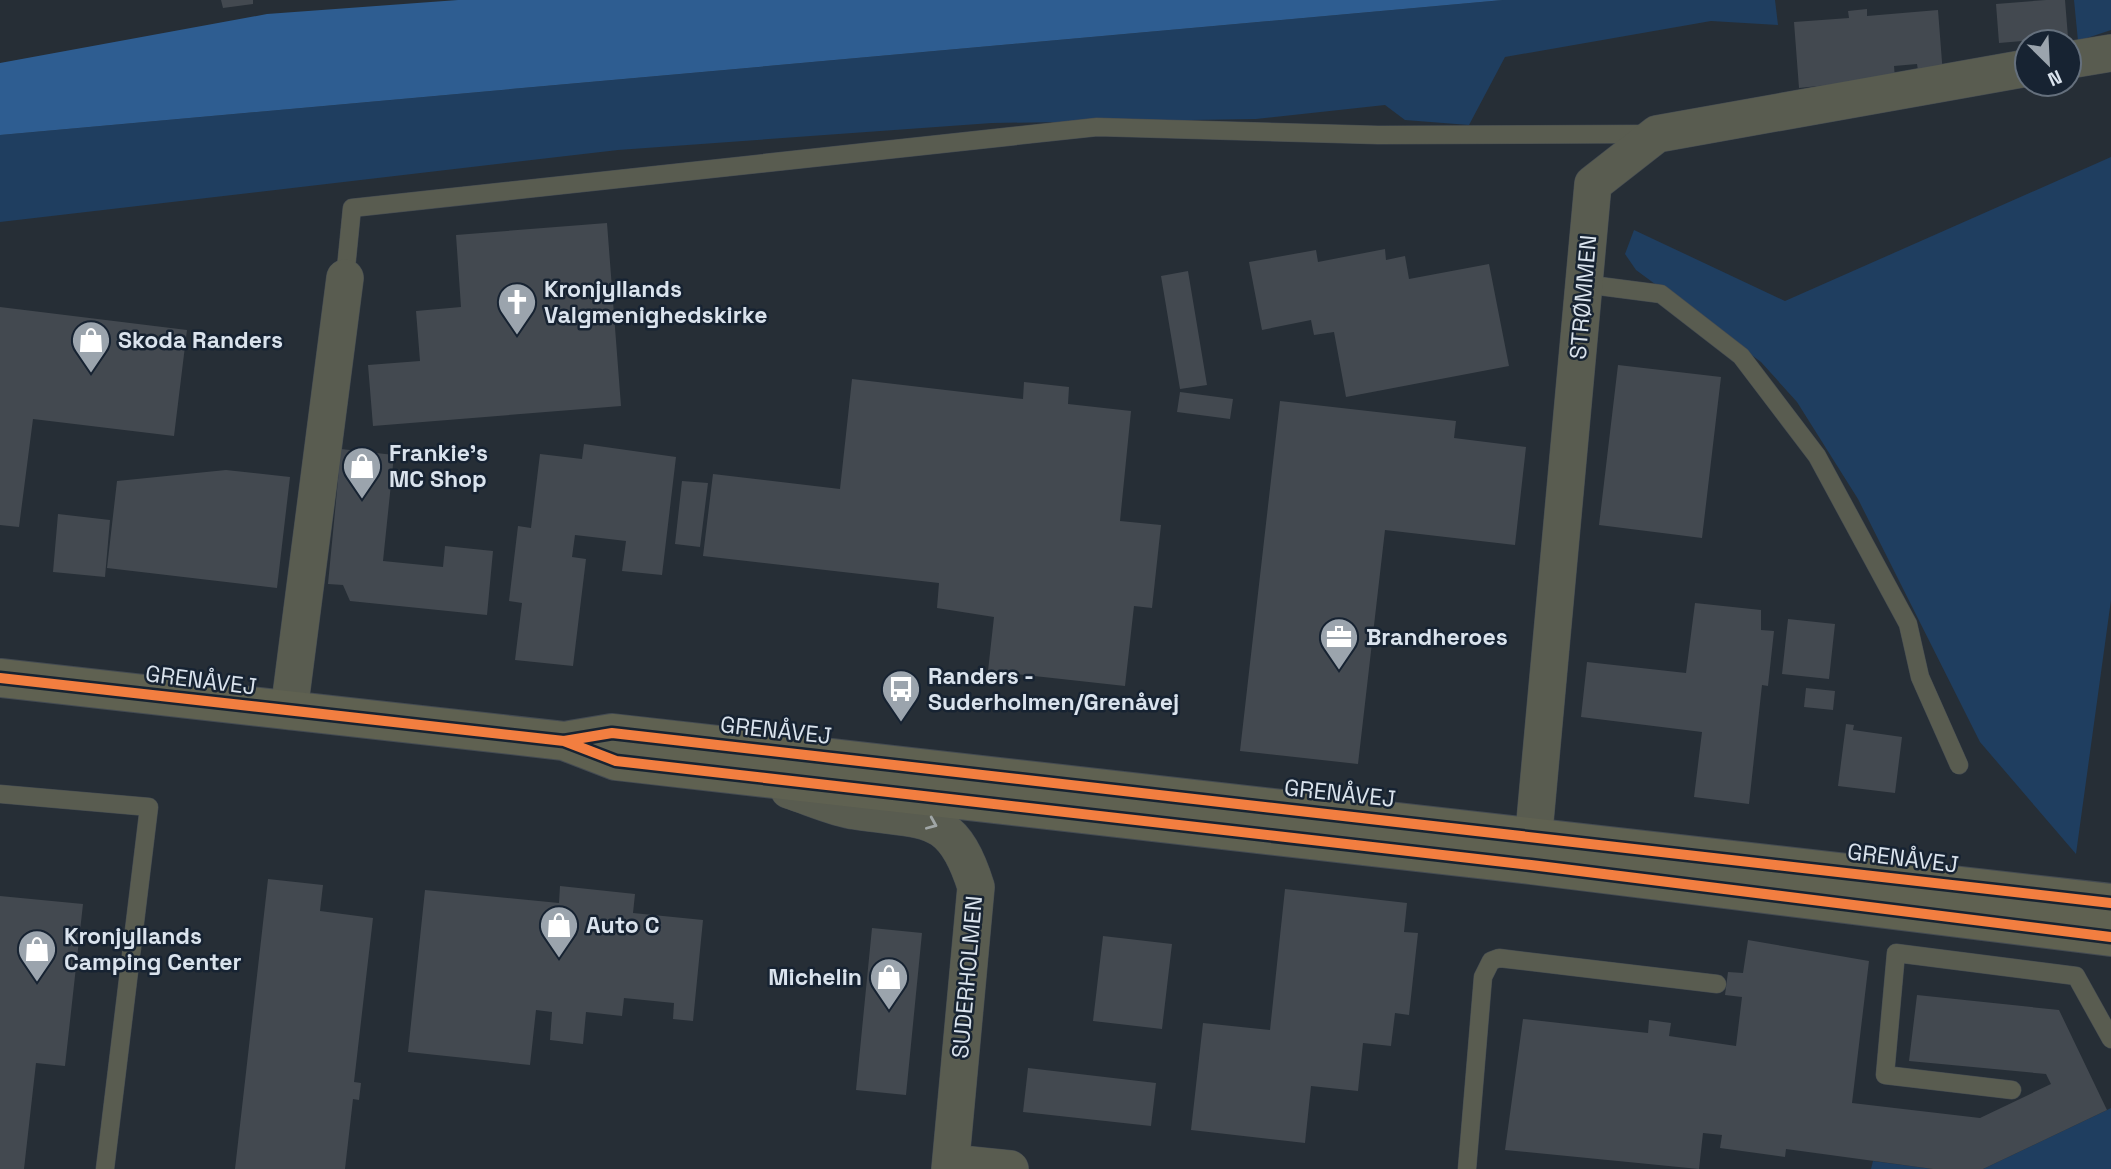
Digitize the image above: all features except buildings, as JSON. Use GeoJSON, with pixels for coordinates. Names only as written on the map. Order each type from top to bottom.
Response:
{"type":"FeatureCollection","features":[{"type":"Feature","properties":{"kind":"street"},"geometry":{"type":"LineString","coordinates":[[2083,57],[2111,52]]}},
{"type":"Feature","properties":{"kind":"street","name":"STRØMMEN"},"geometry":{"type":"LineString","coordinates":[[1532,851],[1593,184],[1657,134],[2013,70]]}},
{"type":"Feature","properties":{"kind":"street"},"geometry":{"type":"LineString","coordinates":[[289,711],[345,278]]}},
{"type":"Feature","properties":{"kind":"street","name":"GRENÅVEJ"},"geometry":{"type":"LineString","coordinates":[[0,678],[564,741],[616,761],[748,776],[2111,903]]}},
{"type":"Feature","properties":{"kind":"street","name":"GRENÅVEJ"},"geometry":{"type":"LineString","coordinates":[[564,741],[612,733],[1532,851],[2111,937]]}},
{"type":"Feature","properties":{"kind":"street","name":"SUDERHOLMEN"},"geometry":{"type":"LineString","coordinates":[[748,776],[853,811],[929,821],[945,830],[957,843],[968,862],[976,887],[951,1166]]}},
{"type":"Feature","properties":{"kind":"street"},"geometry":{"type":"LineString","coordinates":[[951,1166],[1010,1169]]}},
{"type":"Feature","properties":{"kind":"lane"},"geometry":{"type":"LineString","coordinates":[[345,278],[352,208],[366,206],[1097,127],[1378,135],[1657,134]]}},
{"type":"Feature","properties":{"kind":"lane"},"geometry":{"type":"LineString","coordinates":[[1584,284],[1661,294],[1741,356],[1817,456],[1908,624],[1920,677],[1959,765]]}},
{"type":"Feature","properties":{"kind":"lane"},"geometry":{"type":"LineString","coordinates":[[0,794],[149,807],[105,1169]]}},
{"type":"Feature","properties":{"kind":"lane"},"geometry":{"type":"LineString","coordinates":[[2012,1090],[1885,1075],[1896,953],[2076,975],[2111,1039]]}},
{"type":"Feature","properties":{"kind":"lane"},"geometry":{"type":"LineString","coordinates":[[1467,1169],[1483,976],[1491,961],[1499,958],[1717,984]]}},
{"type":"Feature","properties":{"kind":"shaded area"},"geometry":{"type":"Polygon","coordinates":[[[458,0],[1503,0],[0,135],[0,63],[267,14],[458,0]]]}},
{"type":"Feature","properties":{"kind":"shaded area"},"geometry":{"type":"Polygon","coordinates":[[[1503,0],[1775,0],[1778,25],[1711,21],[1505,57],[1469,125],[1405,120],[1385,105],[1256,119],[992,123],[618,150],[0,222],[0,135],[1503,0]]]}},
{"type":"Feature","properties":{"kind":"shaded area"},"geometry":{"type":"Polygon","coordinates":[[[2074,0],[2111,0],[2111,30],[2083,39],[2083,28],[2077,28],[2074,0]]]}},
{"type":"Feature","properties":{"kind":"shaded area"},"geometry":{"type":"Polygon","coordinates":[[[2111,157],[2111,600],[2076,854],[1980,742],[1858,499],[1797,402],[1761,362],[1636,270],[1625,254],[1634,230],[1785,301],[2111,157]]]}},
{"type":"Feature","properties":{"kind":"shaded area"},"geometry":{"type":"Polygon","coordinates":[[[2111,1108],[2111,1169],[1983,1169],[2107,1110],[2111,1108]]]}},
{"type":"Feature","properties":{"kind":"shaded area"},"geometry":{"type":"Polygon","coordinates":[[[1873,1161],[1933,1169],[1871,1169],[1873,1161]]]}},
{"type":"Feature","properties":{"kind":"cycle path"},"geometry":{"type":"LineString","coordinates":[[0,678],[564,741],[616,761],[1531,865],[2111,937]]}},
{"type":"Feature","properties":{"kind":"cycle path"},"geometry":{"type":"LineString","coordinates":[[564,741],[612,733],[2111,903]]}},
{"type":"Feature","properties":{"kind":"place","name":"Kronjyllands Valgmenighedskirke"},"geometry":{"type":"Point","coordinates":[517,336]}},
{"type":"Feature","properties":{"kind":"place","name":"Skoda Randers"},"geometry":{"type":"Point","coordinates":[91,374]}},
{"type":"Feature","properties":{"kind":"place","name":"Frankie's MC Shop"},"geometry":{"type":"Point","coordinates":[362,500]}},
{"type":"Feature","properties":{"kind":"place","name":"Brandheroes"},"geometry":{"type":"Point","coordinates":[1339,671]}},
{"type":"Feature","properties":{"kind":"place","name":"Randers - Suderholmen/Grenåvej"},"geometry":{"type":"Point","coordinates":[901,723]}},
{"type":"Feature","properties":{"kind":"place","name":"Auto C"},"geometry":{"type":"Point","coordinates":[559,959]}},
{"type":"Feature","properties":{"kind":"place","name":"Kronjyllands Camping Center"},"geometry":{"type":"Point","coordinates":[37,983]}},
{"type":"Feature","properties":{"kind":"place","name":"Michelin"},"geometry":{"type":"Point","coordinates":[889,1011]}}]}
